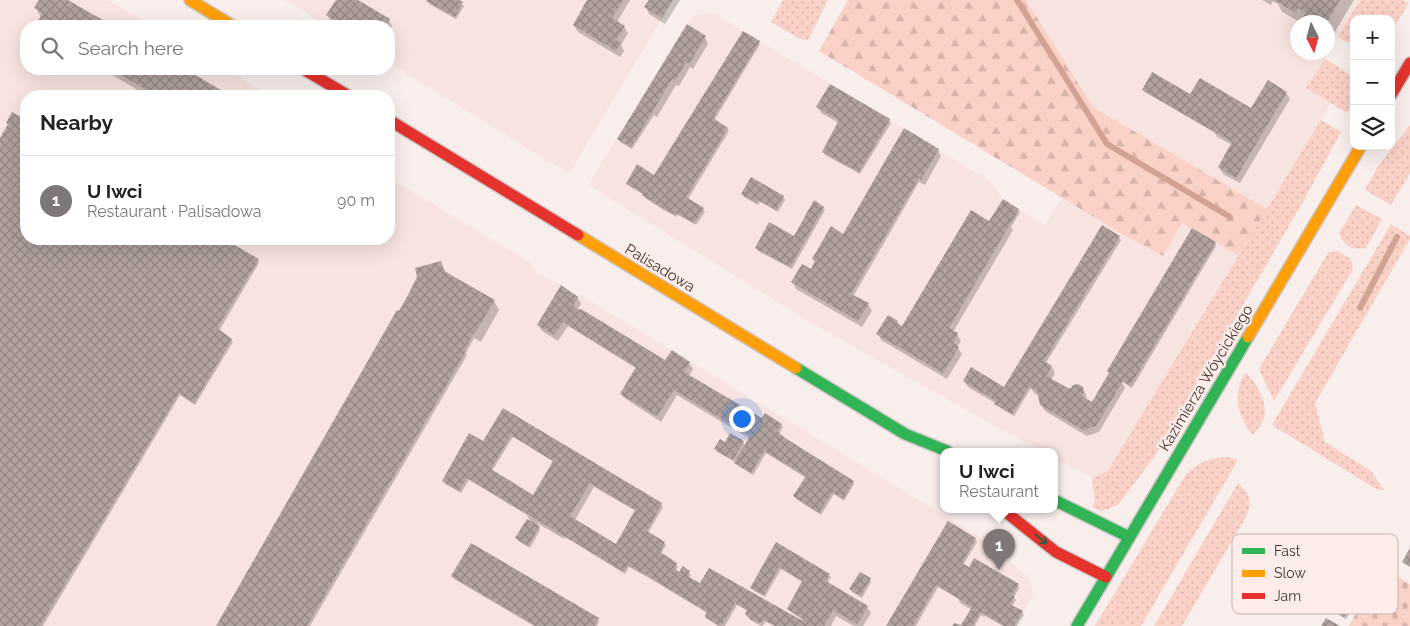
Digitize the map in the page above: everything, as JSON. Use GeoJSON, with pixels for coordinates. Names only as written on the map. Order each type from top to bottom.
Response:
{"type":"FeatureCollection","features":[{"type":"Feature","properties":{"kind":"street"},"geometry":{"type":"LineString","coordinates":[[190,0],[223,20]]}},
{"type":"Feature","properties":{"kind":"street"},"geometry":{"type":"LineString","coordinates":[[1395,88],[1410,63]]}},
{"type":"Feature","properties":{"kind":"street"},"geometry":{"type":"LineString","coordinates":[[313,75],[339,90]]}},
{"type":"Feature","properties":{"kind":"street","name":"Palisadowa"},"geometry":{"type":"LineString","coordinates":[[395,124],[916,440],[940,459]]}},
{"type":"Feature","properties":{"kind":"street","name":"Kazimierza Wóycickiego"},"geometry":{"type":"LineString","coordinates":[[1077,626],[1359,150]]}},
{"type":"Feature","properties":{"kind":"street","name":"Palisadowa"},"geometry":{"type":"LineString","coordinates":[[916,440],[940,449]]}},
{"type":"Feature","properties":{"kind":"street"},"geometry":{"type":"LineString","coordinates":[[1058,502],[1129,537]]}},
{"type":"Feature","properties":{"kind":"street"},"geometry":{"type":"LineString","coordinates":[[1007,513],[1056,552],[1106,577]]}},
{"type":"Feature","properties":{"kind":"shaded area"},"geometry":{"type":"Polygon","coordinates":[[[0,0],[107,0],[143,20],[20,20],[20,75],[236,75],[260,90],[20,90],[20,245],[395,245],[395,181],[531,263],[537,273],[578,296],[579,294],[985,541],[1029,578],[1033,596],[1015,626],[0,626],[0,0]]]}},
{"type":"Feature","properties":{"kind":"shaded area"},"geometry":{"type":"Polygon","coordinates":[[[284,0],[673,0],[569,174],[395,67],[395,20],[318,20],[284,0]]]}},
{"type":"Feature","properties":{"kind":"shaded area"},"geometry":{"type":"Polygon","coordinates":[[[1026,0],[1360,0],[1335,42],[1335,15],[1290,15],[1290,60],[1324,60],[1307,88],[1330,102],[1327,111],[1267,209],[1093,107],[1026,0]]]}},
{"type":"Feature","properties":{"kind":"shaded area"},"geometry":{"type":"Polygon","coordinates":[[[711,12],[722,18],[990,181],[1003,199],[1045,225],[1062,197],[1122,234],[1163,256],[1182,222],[1239,256],[1107,472],[1092,478],[1058,460],[1058,448],[1035,448],[1002,430],[813,324],[588,185],[693,16],[711,12]]]}},
{"type":"Feature","properties":{"kind":"green space"},"geometry":{"type":"Polygon","coordinates":[[[783,0],[828,0],[808,40],[800,39],[771,22],[783,0]]]}},
{"type":"Feature","properties":{"kind":"green space"},"geometry":{"type":"Polygon","coordinates":[[[848,0],[1026,0],[1093,107],[1267,209],[1239,256],[1182,223],[1163,256],[1122,234],[819,51],[848,0]]]}},
{"type":"Feature","properties":{"kind":"green space"},"geometry":{"type":"Polygon","coordinates":[[[1360,0],[1403,0],[1409,3],[1395,26],[1395,15],[1351,15],[1360,0]]]}},
{"type":"Feature","properties":{"kind":"green space"},"geometry":{"type":"Polygon","coordinates":[[[1350,17],[1350,44],[1338,37],[1350,17]]]}},
{"type":"Feature","properties":{"kind":"green space"},"geometry":{"type":"Polygon","coordinates":[[[1324,60],[1327,60],[1350,75],[1350,108],[1347,113],[1306,88],[1324,60]]]}},
{"type":"Feature","properties":{"kind":"green space"},"geometry":{"type":"Polygon","coordinates":[[[1321,120],[1341,132],[1304,200],[1155,456],[1118,505],[1102,511],[1092,507],[1095,502],[1092,478],[1107,472],[1321,120]]]}},
{"type":"Feature","properties":{"kind":"green space"},"geometry":{"type":"Polygon","coordinates":[[[1410,125],[1410,173],[1391,205],[1365,190],[1379,165],[1391,150],[1395,150],[1395,144],[1410,125]]]}},
{"type":"Feature","properties":{"kind":"green space"},"geometry":{"type":"Polygon","coordinates":[[[1356,205],[1382,219],[1366,248],[1353,248],[1349,246],[1343,242],[1339,233],[1356,205]]]}},
{"type":"Feature","properties":{"kind":"green space"},"geometry":{"type":"Polygon","coordinates":[[[1391,224],[1410,236],[1410,239],[1315,403],[1325,442],[1371,471],[1385,491],[1376,489],[1272,425],[1391,224]]]}},
{"type":"Feature","properties":{"kind":"green space"},"geometry":{"type":"Polygon","coordinates":[[[1337,251],[1351,259],[1353,269],[1274,401],[1259,369],[1328,253],[1337,251]]]}},
{"type":"Feature","properties":{"kind":"green space"},"geometry":{"type":"Polygon","coordinates":[[[1245,373],[1257,387],[1265,407],[1263,420],[1253,435],[1244,421],[1238,406],[1239,389],[1245,373]]]}},
{"type":"Feature","properties":{"kind":"green space"},"geometry":{"type":"Polygon","coordinates":[[[1222,457],[1238,460],[1141,626],[1095,626],[1186,474],[1203,462],[1222,457]]]}},
{"type":"Feature","properties":{"kind":"green space"},"geometry":{"type":"Polygon","coordinates":[[[1238,483],[1246,491],[1250,502],[1246,517],[1236,534],[1232,534],[1232,541],[1182,626],[1154,626],[1238,483]]]}},
{"type":"Feature","properties":{"kind":"green space"},"geometry":{"type":"Polygon","coordinates":[[[1398,577],[1410,584],[1410,626],[1349,626],[1356,614],[1398,614],[1398,577]]]}},
{"type":"Feature","properties":{"kind":"building"},"geometry":{"type":"Polygon","coordinates":[[[39,0],[68,0],[103,20],[38,20],[43,13],[34,8],[39,0]]]}},
{"type":"Feature","properties":{"kind":"building"},"geometry":{"type":"Polygon","coordinates":[[[336,0],[358,0],[390,19],[334,20],[326,15],[336,0]]]}},
{"type":"Feature","properties":{"kind":"building"},"geometry":{"type":"Polygon","coordinates":[[[427,0],[459,0],[463,2],[455,17],[427,0]]]}},
{"type":"Feature","properties":{"kind":"building"},"geometry":{"type":"Polygon","coordinates":[[[587,0],[623,0],[612,18],[625,26],[616,40],[621,43],[616,51],[573,25],[587,0]]]}},
{"type":"Feature","properties":{"kind":"building"},"geometry":{"type":"Polygon","coordinates":[[[649,0],[673,0],[662,18],[644,7],[649,0]]]}},
{"type":"Feature","properties":{"kind":"building"},"geometry":{"type":"Polygon","coordinates":[[[1274,0],[1340,0],[1331,15],[1304,15],[1306,13],[1298,8],[1296,13],[1274,0]]]}},
{"type":"Feature","properties":{"kind":"building"},"geometry":{"type":"Polygon","coordinates":[[[687,24],[706,36],[689,64],[686,62],[675,81],[672,79],[631,147],[617,139],[687,24]]]}},
{"type":"Feature","properties":{"kind":"building"},"geometry":{"type":"Polygon","coordinates":[[[743,31],[760,41],[713,118],[728,128],[686,197],[704,208],[694,223],[659,206],[642,195],[643,193],[626,184],[637,164],[654,175],[743,31]]]}},
{"type":"Feature","properties":{"kind":"building"},"geometry":{"type":"Polygon","coordinates":[[[1152,72],[1190,94],[1200,78],[1251,108],[1268,80],[1287,92],[1236,178],[1218,167],[1232,142],[1142,90],[1152,72]]]}},
{"type":"Feature","properties":{"kind":"building"},"geometry":{"type":"Polygon","coordinates":[[[121,75],[195,75],[221,90],[147,90],[121,75]]]}},
{"type":"Feature","properties":{"kind":"building"},"geometry":{"type":"Polygon","coordinates":[[[830,84],[890,119],[859,172],[822,152],[839,120],[816,107],[830,84]]]}},
{"type":"Feature","properties":{"kind":"building"},"geometry":{"type":"Polygon","coordinates":[[[12,112],[20,117],[20,245],[234,245],[259,259],[217,328],[232,339],[194,403],[179,393],[40,626],[0,626],[0,138],[8,124],[6,123],[12,112]]]}},
{"type":"Feature","properties":{"kind":"building"},"geometry":{"type":"Polygon","coordinates":[[[904,128],[939,149],[921,180],[919,178],[851,294],[869,303],[858,321],[791,282],[802,264],[811,269],[815,261],[812,259],[831,226],[843,234],[904,128]]]}},
{"type":"Feature","properties":{"kind":"building"},"geometry":{"type":"Polygon","coordinates":[[[751,177],[784,196],[776,210],[758,200],[757,203],[741,194],[751,177]]]}},
{"type":"Feature","properties":{"kind":"building"},"geometry":{"type":"Polygon","coordinates":[[[1003,199],[1019,209],[949,328],[958,333],[953,343],[959,347],[943,373],[876,334],[888,315],[902,326],[971,210],[989,221],[1003,199]]]}},
{"type":"Feature","properties":{"kind":"building"},"geometry":{"type":"Polygon","coordinates":[[[814,200],[824,207],[790,267],[755,248],[769,222],[794,236],[814,200]]]}},
{"type":"Feature","properties":{"kind":"building"},"geometry":{"type":"Polygon","coordinates":[[[1102,225],[1120,236],[1044,361],[1052,366],[1046,376],[1070,389],[1073,385],[1078,384],[1083,387],[1084,392],[1082,396],[1092,402],[1109,373],[1107,371],[1192,228],[1216,242],[1130,386],[1123,381],[1096,426],[1083,430],[1040,405],[1037,391],[1029,387],[1012,414],[994,404],[996,401],[963,381],[971,367],[1004,387],[1102,225]]]}},
{"type":"Feature","properties":{"kind":"building"},"geometry":{"type":"Polygon","coordinates":[[[441,261],[444,271],[495,300],[464,350],[466,351],[307,626],[216,626],[397,310],[399,311],[408,295],[417,277],[415,268],[441,261]]]}},
{"type":"Feature","properties":{"kind":"building"},"geometry":{"type":"Polygon","coordinates":[[[561,285],[578,297],[573,306],[665,360],[672,350],[690,362],[684,372],[762,418],[765,413],[782,424],[777,431],[785,438],[854,481],[843,499],[832,492],[819,513],[793,496],[806,476],[764,451],[751,473],[734,463],[750,436],[674,390],[657,416],[620,394],[636,367],[563,322],[554,335],[537,325],[561,285]]]}},
{"type":"Feature","properties":{"kind":"building"},"geometry":{"type":"Polygon","coordinates":[[[503,408],[662,503],[647,531],[665,542],[660,552],[677,563],[674,568],[679,572],[683,566],[690,571],[687,576],[700,583],[709,568],[803,621],[803,619],[787,609],[802,581],[779,567],[764,595],[750,588],[776,542],[830,574],[826,581],[868,606],[857,624],[833,610],[824,626],[776,626],[764,620],[760,623],[751,620],[745,614],[747,610],[735,603],[722,625],[718,625],[706,618],[707,612],[646,575],[628,565],[624,572],[467,478],[459,491],[442,481],[469,433],[483,441],[503,408]],[[511,435],[491,469],[533,495],[553,461],[511,435]],[[590,483],[570,516],[616,544],[635,510],[590,483]]]}},
{"type":"Feature","properties":{"kind":"building"},"geometry":{"type":"Polygon","coordinates":[[[730,433],[744,441],[733,460],[714,449],[720,439],[725,442],[730,433]]]}},
{"type":"Feature","properties":{"kind":"building"},"geometry":{"type":"Polygon","coordinates":[[[527,519],[540,526],[528,546],[515,538],[527,519]]]}},
{"type":"Feature","properties":{"kind":"building"},"geometry":{"type":"Polygon","coordinates":[[[948,521],[976,538],[962,563],[969,567],[974,558],[1019,584],[1012,595],[1015,596],[1010,604],[1023,611],[1014,626],[1004,626],[981,612],[972,626],[952,626],[954,623],[961,625],[972,607],[936,585],[913,626],[886,626],[948,521]]]}},
{"type":"Feature","properties":{"kind":"building"},"geometry":{"type":"Polygon","coordinates":[[[471,543],[599,618],[594,626],[536,626],[451,576],[471,543]]]}},
{"type":"Feature","properties":{"kind":"building"},"geometry":{"type":"Polygon","coordinates":[[[1410,548],[1410,567],[1402,562],[1410,548]]]}},
{"type":"Feature","properties":{"kind":"building"},"geometry":{"type":"Polygon","coordinates":[[[860,572],[871,578],[860,596],[849,589],[860,572]]]}},
{"type":"Feature","properties":{"kind":"building"},"geometry":{"type":"Polygon","coordinates":[[[1326,618],[1340,626],[1321,626],[1326,618]]]}},
{"type":"Feature","properties":{"kind":"waterway"},"geometry":{"type":"LineString","coordinates":[[1017,0],[1107,144],[1230,217]]}},
{"type":"Feature","properties":{"kind":"waterway"},"geometry":{"type":"LineString","coordinates":[[1360,308],[1397,237]]}},
{"type":"Feature","properties":{"kind":"traffic: fast"},"geometry":{"type":"LineString","coordinates":[[1077,626],[1248,337]]}},
{"type":"Feature","properties":{"kind":"traffic: fast"},"geometry":{"type":"LineString","coordinates":[[796,368],[905,434],[940,448]]}},
{"type":"Feature","properties":{"kind":"traffic: fast"},"geometry":{"type":"LineString","coordinates":[[1058,502],[1129,537]]}},
{"type":"Feature","properties":{"kind":"traffic: slow"},"geometry":{"type":"LineString","coordinates":[[190,0],[223,20]]}},
{"type":"Feature","properties":{"kind":"traffic: slow"},"geometry":{"type":"LineString","coordinates":[[1248,337],[1359,150]]}},
{"type":"Feature","properties":{"kind":"traffic: slow"},"geometry":{"type":"LineString","coordinates":[[578,235],[796,368]]}},
{"type":"Feature","properties":{"kind":"traffic: jam"},"geometry":{"type":"LineString","coordinates":[[1395,88],[1410,63]]}},
{"type":"Feature","properties":{"kind":"traffic: jam"},"geometry":{"type":"LineString","coordinates":[[313,75],[339,90]]}},
{"type":"Feature","properties":{"kind":"traffic: jam"},"geometry":{"type":"LineString","coordinates":[[395,124],[578,235]]}},
{"type":"Feature","properties":{"kind":"traffic: jam"},"geometry":{"type":"LineString","coordinates":[[1007,513],[1056,552],[1106,577]]}},
{"type":"Feature","properties":{"kind":"place","name":"U Iwci"},"geometry":{"type":"Point","coordinates":[999,570]}}]}
